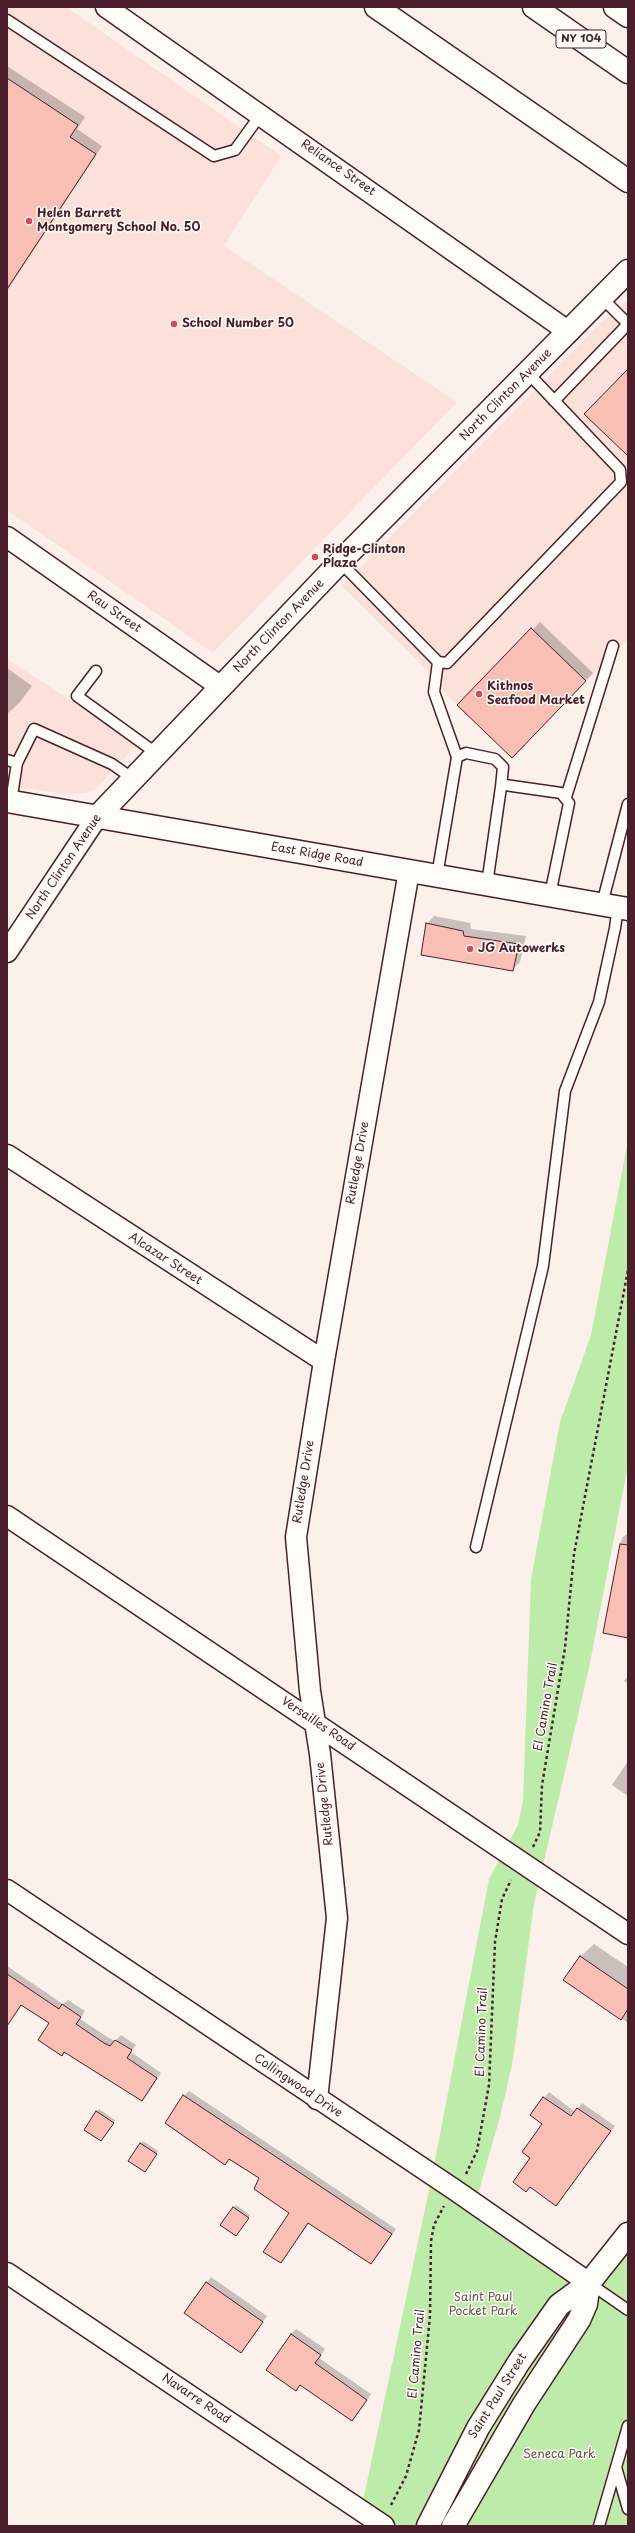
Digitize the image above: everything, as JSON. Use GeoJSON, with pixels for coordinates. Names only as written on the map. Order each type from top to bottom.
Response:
{"type":"FeatureCollection","features":[{"type":"Feature","properties":{"kind":"main road"},"geometry":{"type":"LineString","coordinates":[[376,7],[628,181]]}},
{"type":"Feature","properties":{"kind":"main road","name":"NY 104"},"geometry":{"type":"LineString","coordinates":[[534,7],[628,72]]}},
{"type":"Feature","properties":{"kind":"main road"},"geometry":{"type":"LineString","coordinates":[[615,7],[628,16]]}},
{"type":"Feature","properties":{"kind":"main road","name":"North Clinton Avenue"},"geometry":{"type":"LineString","coordinates":[[97,817],[132,778],[340,562],[628,271]]}},
{"type":"Feature","properties":{"kind":"main road","name":"East Ridge Road"},"geometry":{"type":"LineString","coordinates":[[9,802],[616,907]]}},
{"type":"Feature","properties":{"kind":"main road","name":"Saint Paul Street"},"geometry":{"type":"LineString","coordinates":[[428,2526],[478,2428],[519,2362],[559,2306],[589,2283],[628,2234]]}},
{"type":"Feature","properties":{"kind":"main road"},"geometry":{"type":"LineString","coordinates":[[453,2526],[524,2404],[579,2320],[586,2304],[589,2283]]}},
{"type":"Feature","properties":{"kind":"street","name":"Reliance Street"},"geometry":{"type":"LineString","coordinates":[[106,7],[261,114],[569,332]]}},
{"type":"Feature","properties":{"kind":"street","name":"Rau Street"},"geometry":{"type":"LineString","coordinates":[[7,537],[221,687]]}},
{"type":"Feature","properties":{"kind":"street","name":"North Clinton Avenue"},"geometry":{"type":"LineString","coordinates":[[7,952],[97,817]]}},
{"type":"Feature","properties":{"kind":"street","name":"Rutledge Drive"},"geometry":{"type":"LineString","coordinates":[[317,2099],[337,1918],[296,1537],[324,1361],[410,871]]}},
{"type":"Feature","properties":{"kind":"street","name":"Alcazar Street"},"geometry":{"type":"LineString","coordinates":[[7,1154],[301,1349],[324,1361]]}},
{"type":"Feature","properties":{"kind":"street","name":"Versailles Road"},"geometry":{"type":"LineString","coordinates":[[7,1516],[628,1934]]}},
{"type":"Feature","properties":{"kind":"street","name":"Collingwood Drive"},"geometry":{"type":"LineString","coordinates":[[7,1890],[455,2190],[589,2283]]}},
{"type":"Feature","properties":{"kind":"street","name":"Navarre Road"},"geometry":{"type":"LineString","coordinates":[[7,2273],[384,2526]]}},
{"type":"Feature","properties":{"kind":"lane"},"geometry":{"type":"LineString","coordinates":[[7,20],[214,156],[235,150],[261,114]]}},
{"type":"Feature","properties":{"kind":"lane"},"geometry":{"type":"LineString","coordinates":[[554,401],[628,324],[602,298]]}},
{"type":"Feature","properties":{"kind":"lane"},"geometry":{"type":"LineString","coordinates":[[340,562],[438,662],[447,663],[621,482],[620,470],[528,373]]}},
{"type":"Feature","properties":{"kind":"lane"},"geometry":{"type":"LineString","coordinates":[[566,797],[613,646]]}},
{"type":"Feature","properties":{"kind":"lane"},"geometry":{"type":"LineString","coordinates":[[437,876],[457,757],[434,692],[438,662]]}},
{"type":"Feature","properties":{"kind":"lane"},"geometry":{"type":"LineString","coordinates":[[96,671],[77,696],[156,753]]}},
{"type":"Feature","properties":{"kind":"lane"},"geometry":{"type":"LineString","coordinates":[[9,802],[12,761],[34,729],[112,764],[132,778]]}},
{"type":"Feature","properties":{"kind":"lane"},"geometry":{"type":"LineString","coordinates":[[457,757],[466,753],[495,759],[503,767],[487,884]]}},
{"type":"Feature","properties":{"kind":"lane"},"geometry":{"type":"LineString","coordinates":[[501,787],[505,785],[561,793],[566,797],[568,803],[550,895]]}},
{"type":"Feature","properties":{"kind":"lane"},"geometry":{"type":"LineString","coordinates":[[476,1547],[543,1266],[565,1091],[599,1002],[615,928],[628,804]]}},
{"type":"Feature","properties":{"kind":"lane"},"geometry":{"type":"LineString","coordinates":[[589,2283],[628,2310]]}},
{"type":"Feature","properties":{"kind":"lane"},"geometry":{"type":"LineString","coordinates":[[599,2526],[628,2426]]}},
{"type":"Feature","properties":{"kind":"lane"},"geometry":{"type":"LineString","coordinates":[[616,2467],[628,2509]]}},
{"type":"Feature","properties":{"kind":"path","name":"El Camino Trail"},"geometry":{"type":"LineString","coordinates":[[391,2505],[406,2476],[419,2430],[430,2316],[432,2232],[438,2218],[472,2164],[477,2151],[491,2066],[495,1942],[504,1893],[540,1832],[542,1784],[563,1660],[574,1554],[628,1270]]}},
{"type":"Feature","properties":{"kind":"shaded area","name":"School Number 50"},"geometry":{"type":"Polygon","coordinates":[[[7,7],[66,7],[281,156],[224,246],[457,402],[213,653],[7,510],[7,7]]]}},
{"type":"Feature","properties":{"kind":"shaded area","name":"Ridge-Clinton Plaza"},"geometry":{"type":"Polygon","coordinates":[[[628,300],[628,639],[512,758],[447,695],[425,668],[342,586],[601,323],[628,300]]]}},
{"type":"Feature","properties":{"kind":"shaded area"},"geometry":{"type":"Polygon","coordinates":[[[7,659],[138,744],[94,790],[85,793],[64,794],[7,785],[7,659]]]}},
{"type":"Feature","properties":{"kind":"green space"},"geometry":{"type":"Polygon","coordinates":[[[628,1140],[628,1465],[589,1668],[534,1904],[513,2060],[501,2113],[475,2205],[589,2283],[628,2234],[628,2526],[384,2526],[361,2510],[432,2176],[489,1879],[518,1825],[523,1801],[531,1579],[560,1422],[591,1335],[628,1140]]]}},
{"type":"Feature","properties":{"kind":"building","name":"Helen Barrett Montgomery School No. 50"},"geometry":{"type":"Polygon","coordinates":[[[7,78],[78,125],[70,137],[96,154],[7,289],[7,78]]]}},
{"type":"Feature","properties":{"kind":"building"},"geometry":{"type":"Polygon","coordinates":[[[628,369],[628,456],[584,414],[628,369]]]}},
{"type":"Feature","properties":{"kind":"building"},"geometry":{"type":"Polygon","coordinates":[[[531,628],[586,681],[512,758],[457,705],[531,628]]]}},
{"type":"Feature","properties":{"kind":"building","name":"JG Autowerks"},"geometry":{"type":"Polygon","coordinates":[[[426,923],[463,931],[464,936],[519,944],[513,971],[421,955],[426,923]]]}},
{"type":"Feature","properties":{"kind":"building"},"geometry":{"type":"Polygon","coordinates":[[[620,1544],[628,1545],[628,1638],[603,1633],[620,1544]]]}},
{"type":"Feature","properties":{"kind":"building"},"geometry":{"type":"Polygon","coordinates":[[[580,1956],[628,1989],[628,2009],[621,2020],[563,1980],[580,1956]]]}},
{"type":"Feature","properties":{"kind":"building"},"geometry":{"type":"Polygon","coordinates":[[[7,1974],[59,2009],[62,2004],[81,2017],[76,2024],[104,2043],[110,2046],[115,2040],[132,2050],[127,2058],[157,2078],[142,2101],[64,2052],[62,2056],[38,2040],[49,2023],[21,2005],[7,2026],[7,1974]]]}},
{"type":"Feature","properties":{"kind":"building"},"geometry":{"type":"Polygon","coordinates":[[[183,2095],[392,2234],[371,2264],[308,2223],[281,2263],[263,2252],[289,2213],[254,2189],[259,2178],[229,2159],[225,2165],[165,2123],[183,2095]]]}},
{"type":"Feature","properties":{"kind":"building"},"geometry":{"type":"Polygon","coordinates":[[[543,2097],[571,2116],[577,2108],[611,2131],[556,2206],[530,2187],[526,2192],[513,2182],[530,2158],[522,2152],[542,2124],[530,2115],[543,2097]]]}},
{"type":"Feature","properties":{"kind":"building"},"geometry":{"type":"Polygon","coordinates":[[[96,2111],[114,2123],[101,2141],[84,2130],[96,2111]]]}},
{"type":"Feature","properties":{"kind":"building"},"geometry":{"type":"Polygon","coordinates":[[[140,2143],[157,2154],[145,2172],[128,2161],[140,2143]]]}},
{"type":"Feature","properties":{"kind":"building"},"geometry":{"type":"Polygon","coordinates":[[[233,2207],[249,2218],[236,2236],[220,2225],[233,2207]]]}},
{"type":"Feature","properties":{"kind":"building"},"geometry":{"type":"Polygon","coordinates":[[[206,2282],[263,2322],[241,2353],[184,2313],[206,2282]]]}},
{"type":"Feature","properties":{"kind":"building"},"geometry":{"type":"Polygon","coordinates":[[[291,2334],[321,2355],[315,2363],[367,2400],[352,2421],[300,2385],[296,2391],[266,2370],[291,2334]]]}},
{"type":"Feature","properties":{"kind":"place","name":"Helen Barrett Montgomery School No. 50"},"geometry":{"type":"Point","coordinates":[29,221]}},
{"type":"Feature","properties":{"kind":"place","name":"School Number 50"},"geometry":{"type":"Point","coordinates":[174,324]}},
{"type":"Feature","properties":{"kind":"place","name":"Ridge-Clinton Plaza"},"geometry":{"type":"Point","coordinates":[315,557]}},
{"type":"Feature","properties":{"kind":"place","name":"Kithnos Seafood Market"},"geometry":{"type":"Point","coordinates":[479,694]}},
{"type":"Feature","properties":{"kind":"place","name":"JG Autowerks"},"geometry":{"type":"Point","coordinates":[470,949]}},
{"type":"Feature","properties":{"kind":"park label","name":"Saint Paul Pocket Park"},"geometry":{"type":"Point","coordinates":[483,2305]}},
{"type":"Feature","properties":{"kind":"park label","name":"Seneca Park"},"geometry":{"type":"Point","coordinates":[559,2455]}}]}
